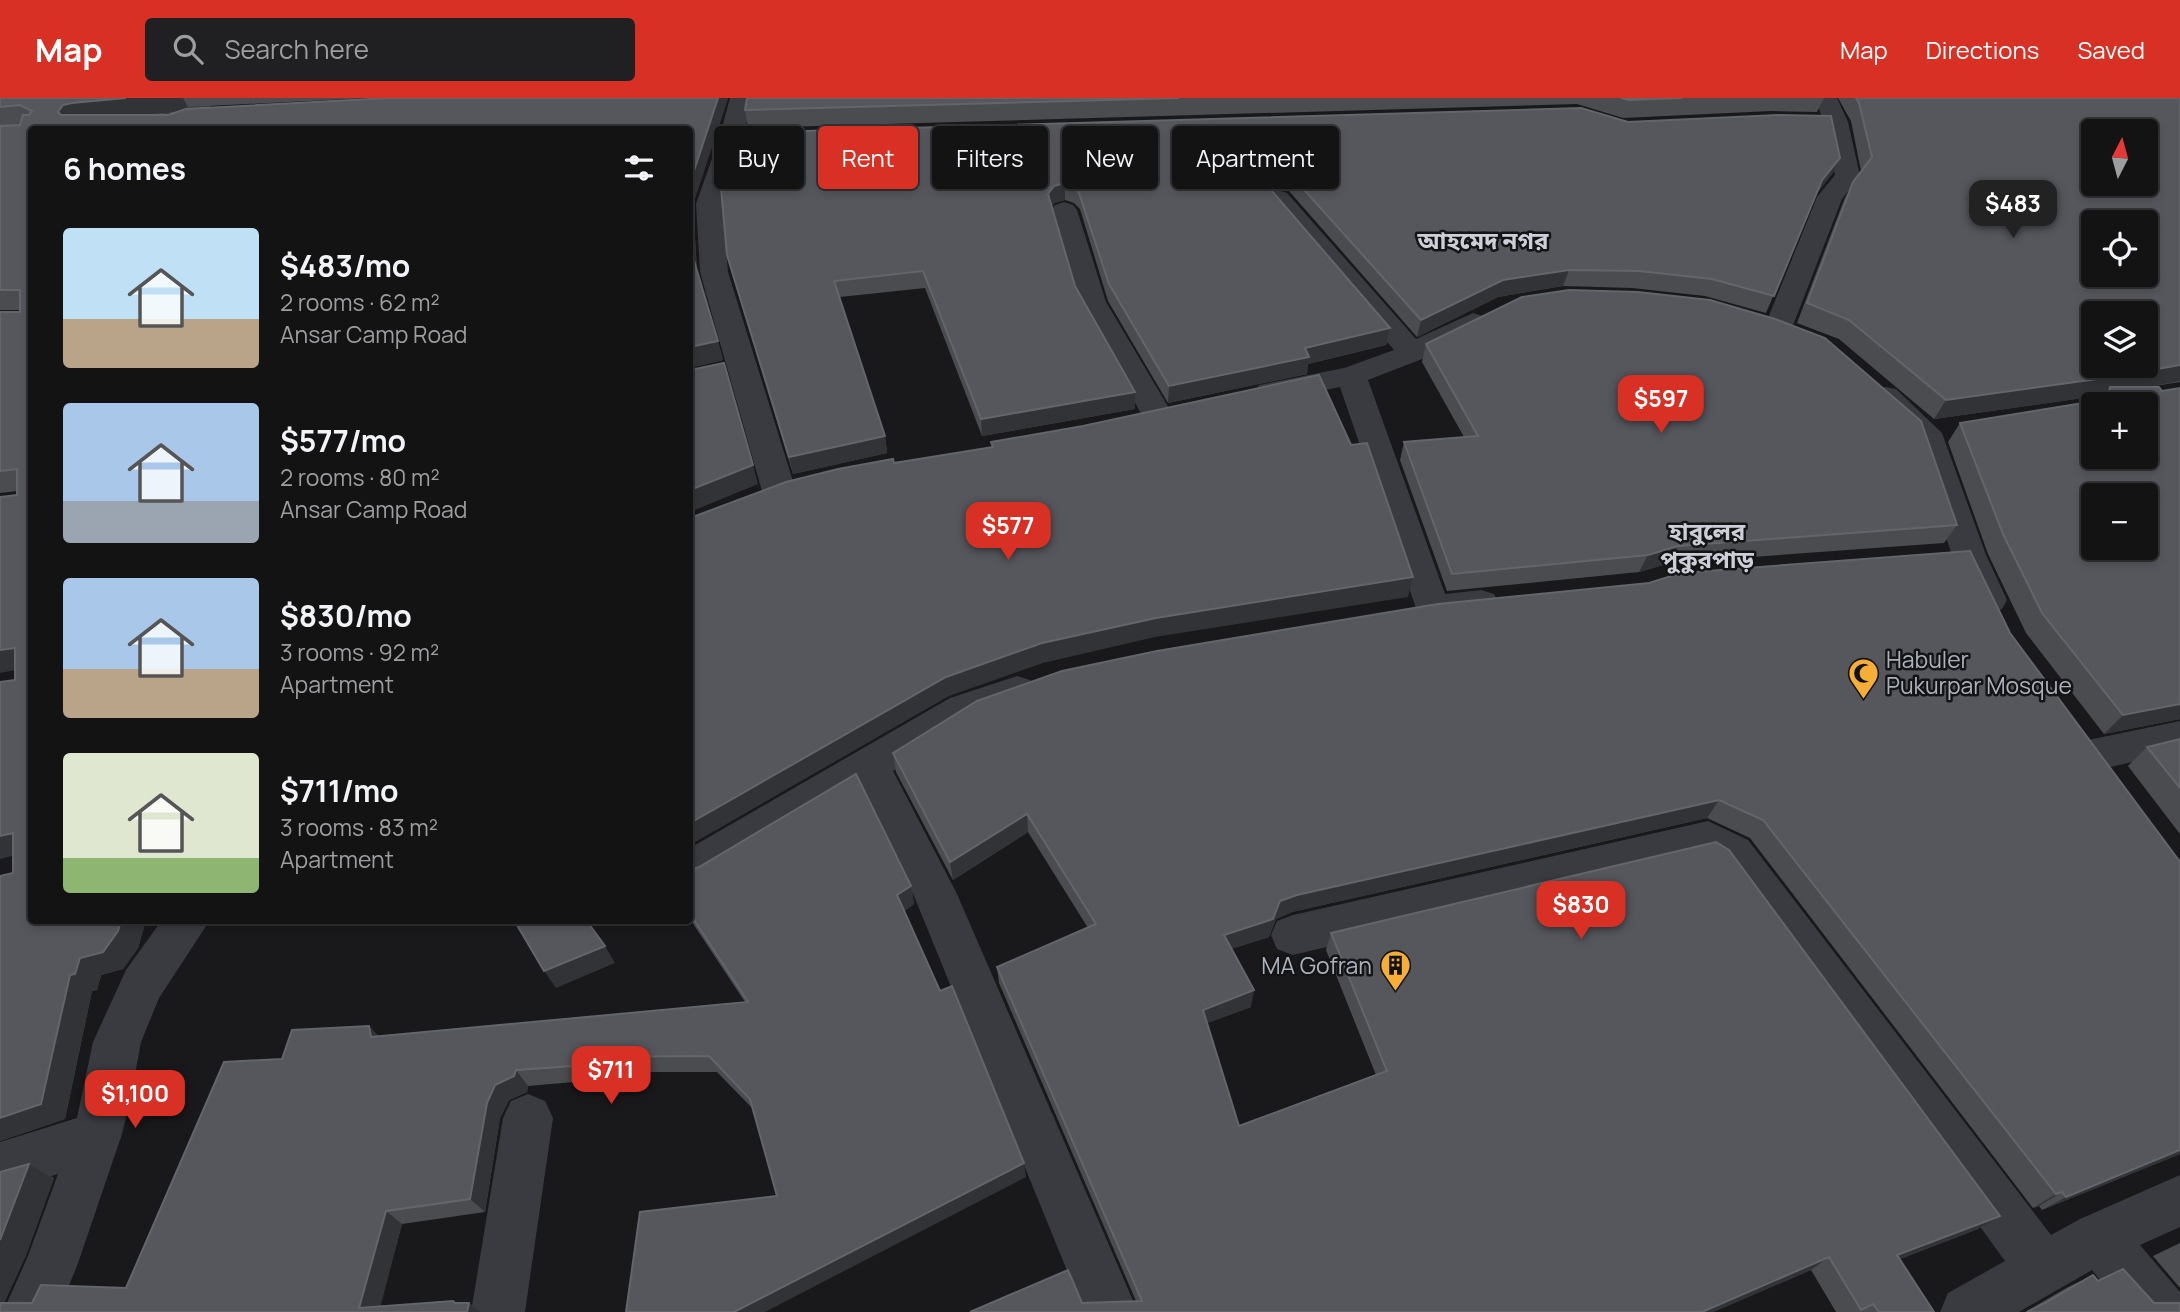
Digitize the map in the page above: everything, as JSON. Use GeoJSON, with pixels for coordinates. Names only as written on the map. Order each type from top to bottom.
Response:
{"type":"FeatureCollection","features":[{"type":"Feature","properties":{"kind":"street"},"geometry":{"type":"LineString","coordinates":[[734,126],[741,98]]}},
{"type":"Feature","properties":{"kind":"street"},"geometry":{"type":"LineString","coordinates":[[178,123],[210,107]]}},
{"type":"Feature","properties":{"kind":"street"},"geometry":{"type":"LineString","coordinates":[[1778,329],[1830,197],[1848,176],[1824,114]]}},
{"type":"Feature","properties":{"kind":"street"},"geometry":{"type":"LineString","coordinates":[[714,189],[709,204],[714,272],[729,370],[779,492]]}},
{"type":"Feature","properties":{"kind":"street"},"geometry":{"type":"LineString","coordinates":[[1278,198],[1412,352]]}},
{"type":"Feature","properties":{"kind":"street"},"geometry":{"type":"LineString","coordinates":[[1064,210],[1092,302],[1157,416]]}},
{"type":"Feature","properties":{"kind":"street"},"geometry":{"type":"LineString","coordinates":[[1247,397],[1351,376],[1412,352],[1497,310]]}},
{"type":"Feature","properties":{"kind":"street"},"geometry":{"type":"LineString","coordinates":[[1857,373],[1939,431],[1955,556],[2003,629]]}},
{"type":"Feature","properties":{"kind":"street"},"geometry":{"type":"LineString","coordinates":[[1351,376],[1432,608]]}},
{"type":"Feature","properties":{"kind":"street"},"geometry":{"type":"LineString","coordinates":[[1393,614],[1515,600]]}},
{"type":"Feature","properties":{"kind":"street"},"geometry":{"type":"LineString","coordinates":[[693,867],[964,708],[1046,679]]}},
{"type":"Feature","properties":{"kind":"street"},"geometry":{"type":"LineString","coordinates":[[2070,724],[2116,787]]}},
{"type":"Feature","properties":{"kind":"street"},"geometry":{"type":"LineString","coordinates":[[2093,755],[2180,736]]}},
{"type":"Feature","properties":{"kind":"street"},"geometry":{"type":"LineString","coordinates":[[870,765],[935,894],[1111,1312]]}},
{"type":"Feature","properties":{"kind":"street"},"geometry":{"type":"LineString","coordinates":[[1293,935],[1708,839],[1733,853],[2043,1268]]}},
{"type":"Feature","properties":{"kind":"street"},"geometry":{"type":"LineString","coordinates":[[30,1312],[51,1266],[96,1137],[105,1107],[117,1042],[142,985],[185,924]]}},
{"type":"Feature","properties":{"kind":"street"},"geometry":{"type":"LineString","coordinates":[[498,1312],[528,1118]]}},
{"type":"Feature","properties":{"kind":"street"},"geometry":{"type":"LineString","coordinates":[[0,1167],[96,1137]]}},
{"type":"Feature","properties":{"kind":"street"},"geometry":{"type":"LineString","coordinates":[[1966,1312],[2098,1237],[2180,1200]]}},
{"type":"Feature","properties":{"kind":"street"},"geometry":{"type":"LineString","coordinates":[[2098,1237],[2162,1312]]}},
{"type":"Feature","properties":{"kind":"building"},"geometry":{"type":"Polygon","coordinates":[[[0,98],[126,98],[72,103],[63,105],[58,112],[61,115],[168,115],[186,109],[389,98],[718,98],[693,174],[693,126],[28,126],[28,924],[120,924],[103,952],[80,958],[75,974],[70,975],[41,1104],[0,1118],[0,876],[13,873],[13,833],[0,836],[0,682],[15,680],[15,648],[0,650],[0,497],[17,495],[17,469],[0,471],[0,312],[20,312],[20,290],[0,290],[0,126],[20,125],[23,115],[29,115],[32,111],[20,105],[0,107],[0,98]]]}},
{"type":"Feature","properties":{"kind":"building"},"geometry":{"type":"Polygon","coordinates":[[[747,98],[1179,98],[745,110],[747,98]]]}},
{"type":"Feature","properties":{"kind":"building"},"geometry":{"type":"Polygon","coordinates":[[[1621,98],[1682,98],[1629,100],[1621,98]]]}},
{"type":"Feature","properties":{"kind":"building"},"geometry":{"type":"Polygon","coordinates":[[[1856,98],[2180,98],[2180,365],[2158,369],[2158,301],[2081,301],[2081,378],[2105,378],[1946,400],[1849,320],[1807,303],[1853,182],[1872,157],[1856,98]]]}},
{"type":"Feature","properties":{"kind":"building"},"geometry":{"type":"Polygon","coordinates":[[[1581,108],[1628,122],[1778,115],[1831,116],[1840,158],[1822,180],[1774,296],[1712,279],[1639,271],[1569,270],[1503,280],[1421,320],[1304,189],[1339,189],[1339,126],[1172,126],[1172,189],[1270,189],[1390,328],[1305,348],[1309,357],[1169,386],[1109,284],[1076,189],[1158,189],[1158,126],[1062,126],[1062,184],[1054,186],[1048,194],[1075,286],[1135,392],[981,419],[923,271],[834,281],[885,436],[789,457],[727,255],[721,189],[804,189],[804,131],[818,131],[818,189],[918,189],[918,128],[932,127],[932,189],[1048,189],[1048,126],[975,126],[1581,108]]]}},
{"type":"Feature","properties":{"kind":"building"},"geometry":{"type":"Polygon","coordinates":[[[693,257],[718,341],[693,346],[693,257]]]}},
{"type":"Feature","properties":{"kind":"building"},"geometry":{"type":"Polygon","coordinates":[[[1569,290],[1638,292],[1710,300],[1775,319],[1825,338],[1921,421],[1957,525],[1678,546],[1648,555],[1452,574],[1404,442],[1478,436],[1426,344],[1522,297],[1569,290]]]}},
{"type":"Feature","properties":{"kind":"building"},"geometry":{"type":"Polygon","coordinates":[[[724,363],[753,465],[693,489],[693,369],[724,363]]]}},
{"type":"Feature","properties":{"kind":"building"},"geometry":{"type":"Polygon","coordinates":[[[1319,375],[1351,445],[1367,443],[1413,577],[1156,618],[1042,643],[946,677],[693,821],[693,517],[786,482],[838,469],[893,459],[894,463],[993,447],[991,442],[1083,426],[1319,375]]]}},
{"type":"Feature","properties":{"kind":"building"},"geometry":{"type":"Polygon","coordinates":[[[2110,387],[2159,387],[2162,391],[2180,388],[2180,704],[2123,715],[2042,613],[2003,534],[1960,423],[2081,403],[2081,469],[2158,469],[2158,392],[2109,392],[2110,387]]]}},
{"type":"Feature","properties":{"kind":"building"},"geometry":{"type":"Polygon","coordinates":[[[1970,551],[2010,633],[2180,862],[2180,1150],[2066,1197],[2062,1192],[2056,1194],[1763,820],[1719,800],[1297,895],[1280,901],[1273,919],[1224,935],[1254,990],[1203,1010],[1239,1126],[1387,1071],[1331,933],[1716,842],[1729,850],[2000,1216],[1897,1255],[1934,1312],[1879,1312],[1873,1304],[1861,1310],[1829,1257],[1702,1312],[970,1312],[1068,1270],[1082,1303],[1142,1301],[997,967],[1096,924],[1027,814],[950,862],[893,753],[977,701],[1062,671],[1157,651],[1438,604],[1649,583],[1681,573],[1970,551]]]}},
{"type":"Feature","properties":{"kind":"building"},"geometry":{"type":"Polygon","coordinates":[[[2180,739],[2180,788],[2147,747],[2180,739]]]}},
{"type":"Feature","properties":{"kind":"building"},"geometry":{"type":"Polygon","coordinates":[[[856,774],[911,886],[897,895],[940,991],[952,986],[1024,1163],[734,1312],[626,1312],[640,1212],[777,1196],[750,1099],[709,1056],[575,1057],[573,1066],[516,1070],[514,1076],[495,1085],[487,1103],[470,1199],[386,1211],[359,1308],[453,1301],[469,1303],[467,1312],[0,1312],[0,1303],[32,1303],[41,1285],[126,1288],[224,1062],[282,1059],[292,1030],[369,1026],[371,1037],[748,1002],[693,919],[693,869],[856,774]]]}},
{"type":"Feature","properties":{"kind":"building"},"geometry":{"type":"Polygon","coordinates":[[[516,924],[589,924],[605,946],[544,971],[516,924]]]}},
{"type":"Feature","properties":{"kind":"building"},"geometry":{"type":"Polygon","coordinates":[[[29,1164],[0,1240],[0,1172],[29,1164]]]}},
{"type":"Feature","properties":{"kind":"building"},"geometry":{"type":"Polygon","coordinates":[[[2123,1269],[2154,1303],[2180,1303],[2180,1312],[2027,1312],[2093,1275],[2098,1281],[2123,1269]]]}},
{"type":"Feature","properties":{"kind":"place","name":"Habuler Pukurpar Mosque"},"geometry":{"type":"Point","coordinates":[1863,700]}},
{"type":"Feature","properties":{"kind":"place","name":"MA Gofran"},"geometry":{"type":"Point","coordinates":[1395,993]}},
{"type":"Feature","properties":{"kind":"district","name":"আহমেদ নগর"},"geometry":{"type":"Point","coordinates":[1483,241]}},
{"type":"Feature","properties":{"kind":"district","name":"হাবুলের পুকুরপাড়"},"geometry":{"type":"Point","coordinates":[1707,546]}}]}
